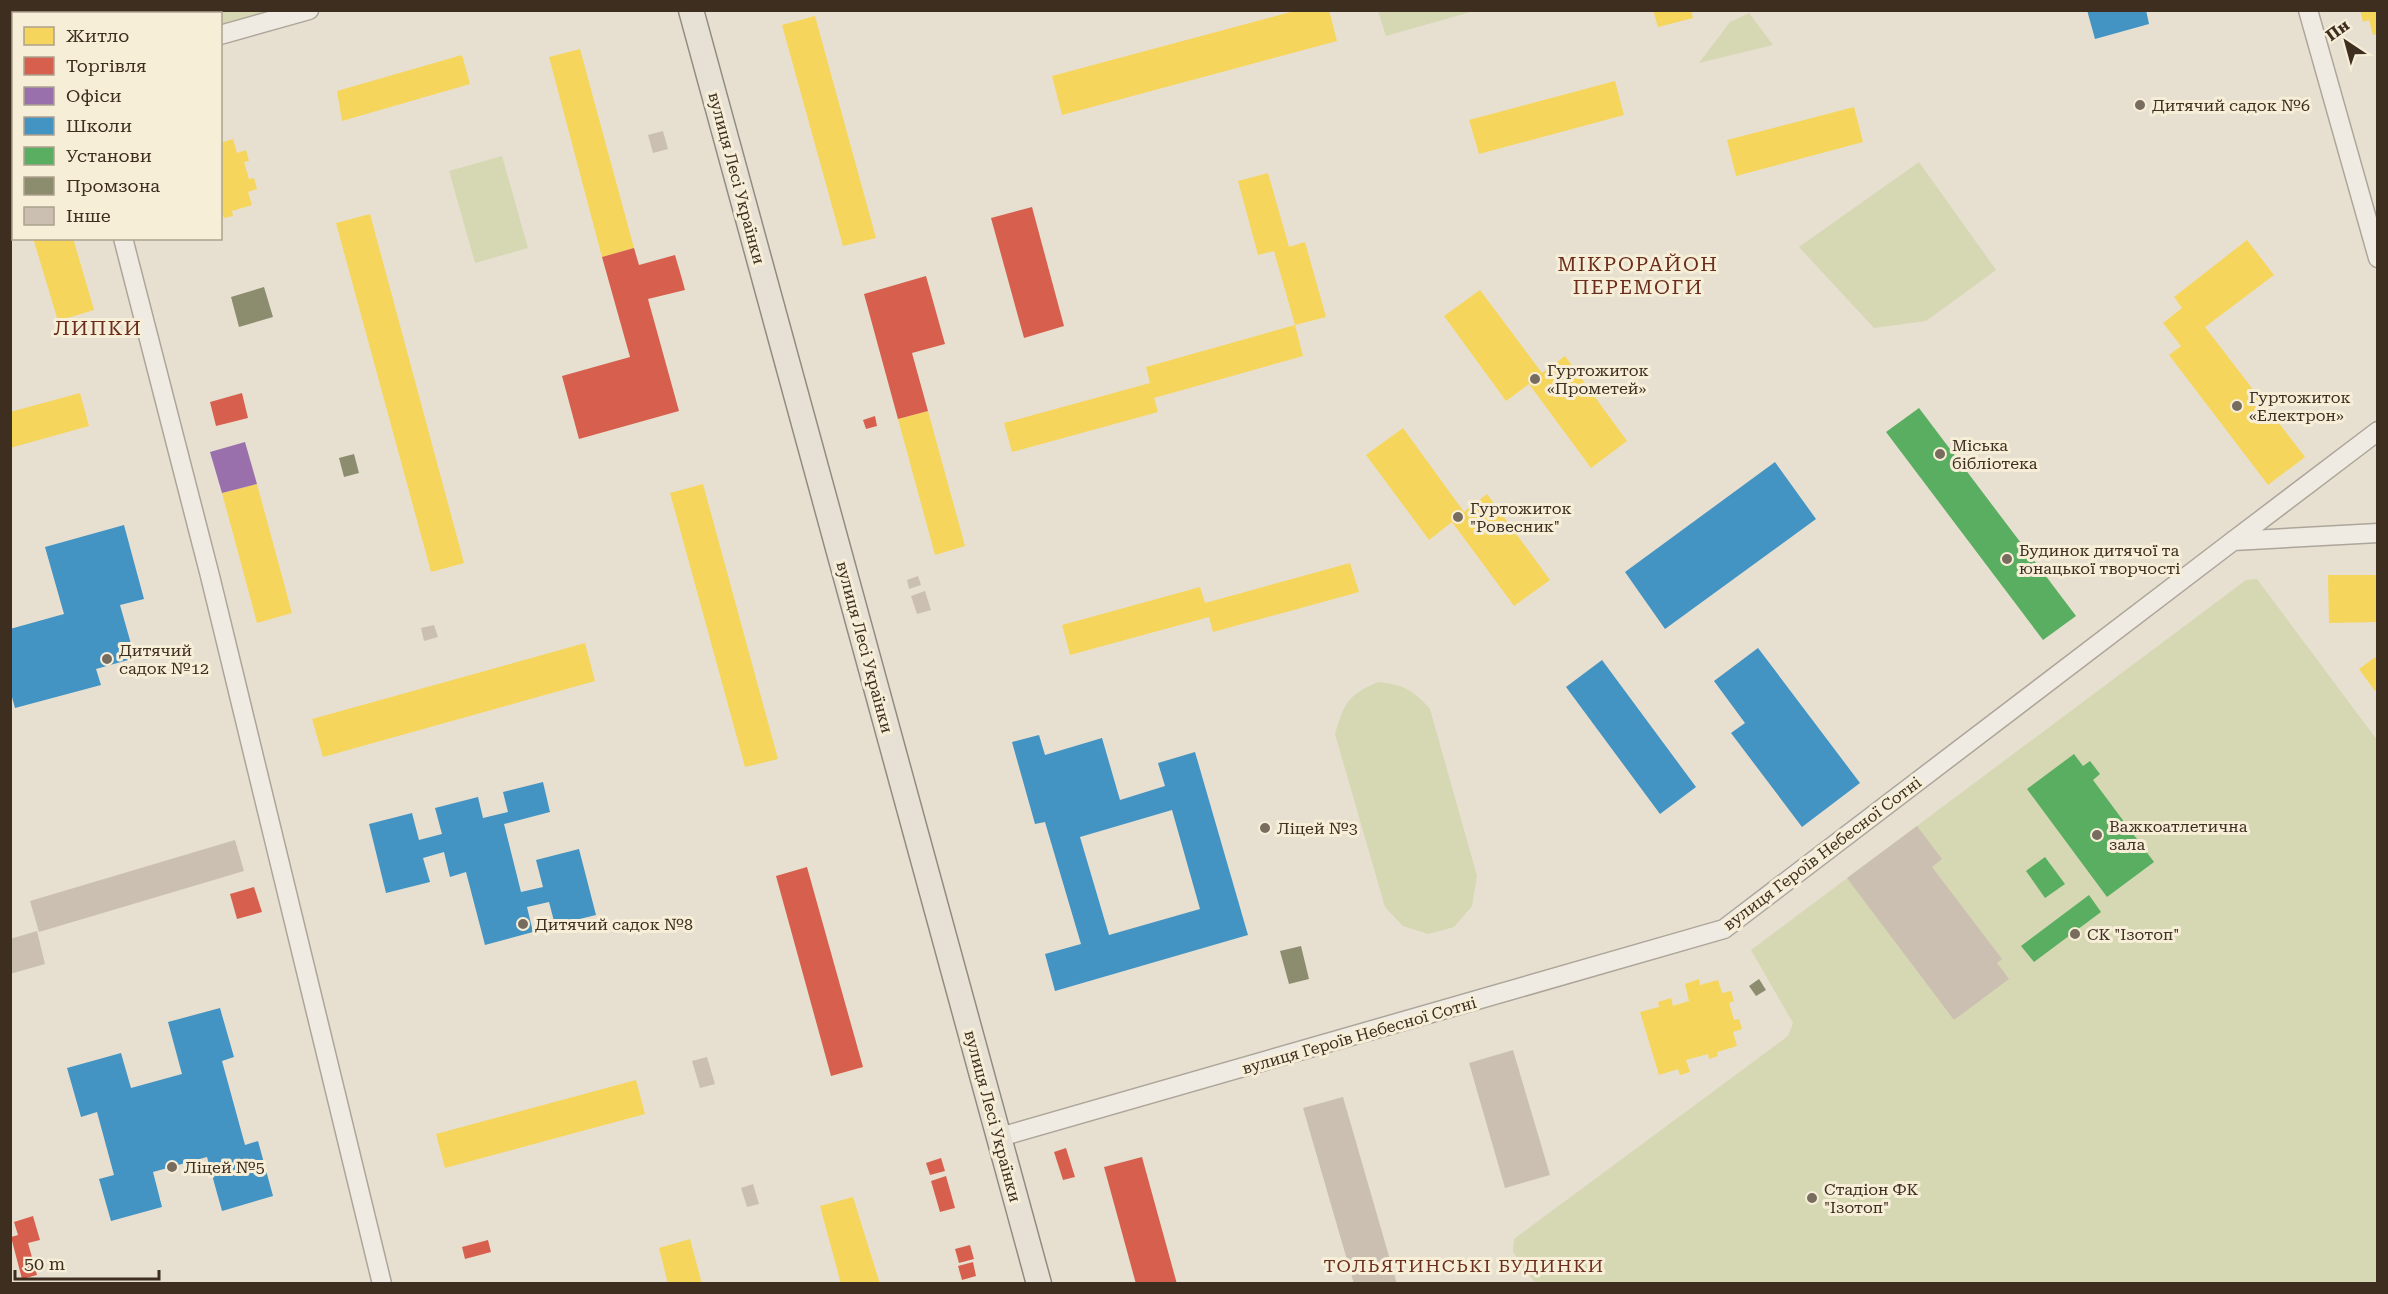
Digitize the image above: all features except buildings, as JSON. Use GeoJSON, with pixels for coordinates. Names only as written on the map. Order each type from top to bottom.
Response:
{"type":"FeatureCollection","features":[{"type":"Feature","properties":{"kind":"main road","name":"вулиця Лесі Українки"},"geometry":{"type":"LineString","coordinates":[[691,10],[1039,1284]]}},
{"type":"Feature","properties":{"kind":"street"},"geometry":{"type":"LineString","coordinates":[[222,34],[309,10]]}},
{"type":"Feature","properties":{"kind":"street"},"geometry":{"type":"LineString","coordinates":[[2308,10],[2378,258]]}},
{"type":"Feature","properties":{"kind":"street"},"geometry":{"type":"LineString","coordinates":[[124,240],[207,566],[382,1284]]}},
{"type":"Feature","properties":{"kind":"street","name":"вулиця Героїв Небесної Сотні"},"geometry":{"type":"LineString","coordinates":[[1000,1137],[1724,929],[2378,431]]}},
{"type":"Feature","properties":{"kind":"street"},"geometry":{"type":"LineString","coordinates":[[2233,541],[2378,533]]}},
{"type":"Feature","properties":{"kind":"green space"},"geometry":{"type":"Polygon","coordinates":[[[85,10],[309,11],[222,35],[222,12],[80,12],[85,10]]]}},
{"type":"Feature","properties":{"kind":"green space"},"geometry":{"type":"Polygon","coordinates":[[[1378,10],[1474,11],[1386,36],[1378,10]]]}},
{"type":"Feature","properties":{"kind":"green space"},"geometry":{"type":"Polygon","coordinates":[[[1749,13],[1773,45],[1699,63],[1730,22],[1749,13]]]}},
{"type":"Feature","properties":{"kind":"green space"},"geometry":{"type":"Polygon","coordinates":[[[502,156],[528,248],[475,263],[449,171],[502,156]]]}},
{"type":"Feature","properties":{"kind":"green space"},"geometry":{"type":"Polygon","coordinates":[[[1919,162],[1996,270],[1926,321],[1874,328],[1799,247],[1919,162]]]}},
{"type":"Feature","properties":{"kind":"green space","name":"СК \"Ізотоп\""},"geometry":{"type":"Polygon","coordinates":[[[2257,579],[2377,740],[2377,1283],[1536,1284],[1513,1252],[1514,1239],[1788,1036],[1793,1023],[1751,950],[2246,580],[2257,579]]]}},
{"type":"Feature","properties":{"kind":"green space"},"geometry":{"type":"Polygon","coordinates":[[[1378,682],[1407,690],[1430,709],[1477,876],[1472,906],[1454,927],[1428,934],[1403,926],[1385,907],[1335,734],[1341,715],[1349,701],[1360,691],[1378,682]]]}},
{"type":"Feature","properties":{"kind":"place","name":"Дитячий садок №6"},"geometry":{"type":"Point","coordinates":[2140,105]}},
{"type":"Feature","properties":{"kind":"place","name":"Гуртожиток «Прометей»"},"geometry":{"type":"Point","coordinates":[1535,379]}},
{"type":"Feature","properties":{"kind":"place","name":"Гуртожиток «Електрон»"},"geometry":{"type":"Point","coordinates":[2237,406]}},
{"type":"Feature","properties":{"kind":"place","name":"Міська бібліотека"},"geometry":{"type":"Point","coordinates":[1940,454]}},
{"type":"Feature","properties":{"kind":"place","name":"Гуртожиток \"Ровесник\""},"geometry":{"type":"Point","coordinates":[1458,517]}},
{"type":"Feature","properties":{"kind":"place","name":"Будинок дитячої та юнацької творчості"},"geometry":{"type":"Point","coordinates":[2007,559]}},
{"type":"Feature","properties":{"kind":"place","name":"Дитячий садок №12"},"geometry":{"type":"Point","coordinates":[107,659]}},
{"type":"Feature","properties":{"kind":"place","name":"Ліцей №3"},"geometry":{"type":"Point","coordinates":[1265,828]}},
{"type":"Feature","properties":{"kind":"place","name":"Важкоатлетична зала"},"geometry":{"type":"Point","coordinates":[2097,835]}},
{"type":"Feature","properties":{"kind":"place","name":"Дитячий садок №8"},"geometry":{"type":"Point","coordinates":[523,924]}},
{"type":"Feature","properties":{"kind":"place","name":"СК \"Ізотоп\""},"geometry":{"type":"Point","coordinates":[2075,934]}},
{"type":"Feature","properties":{"kind":"place","name":"Ліцей №5"},"geometry":{"type":"Point","coordinates":[172,1167]}},
{"type":"Feature","properties":{"kind":"place","name":"Стадіон ФК \"Ізотоп\""},"geometry":{"type":"Point","coordinates":[1812,1198]}},
{"type":"Feature","properties":{"kind":"district","name":"МІКРОРАЙОН ПЕРЕМОГИ"},"geometry":{"type":"Point","coordinates":[1638,276]}},
{"type":"Feature","properties":{"kind":"district","name":"ЛИПКИ"},"geometry":{"type":"Point","coordinates":[98,328]}},
{"type":"Feature","properties":{"kind":"district","name":"ТОЛЬЯТИНСЬКІ БУДИНКИ"},"geometry":{"type":"Point","coordinates":[1464,1266]}}]}
